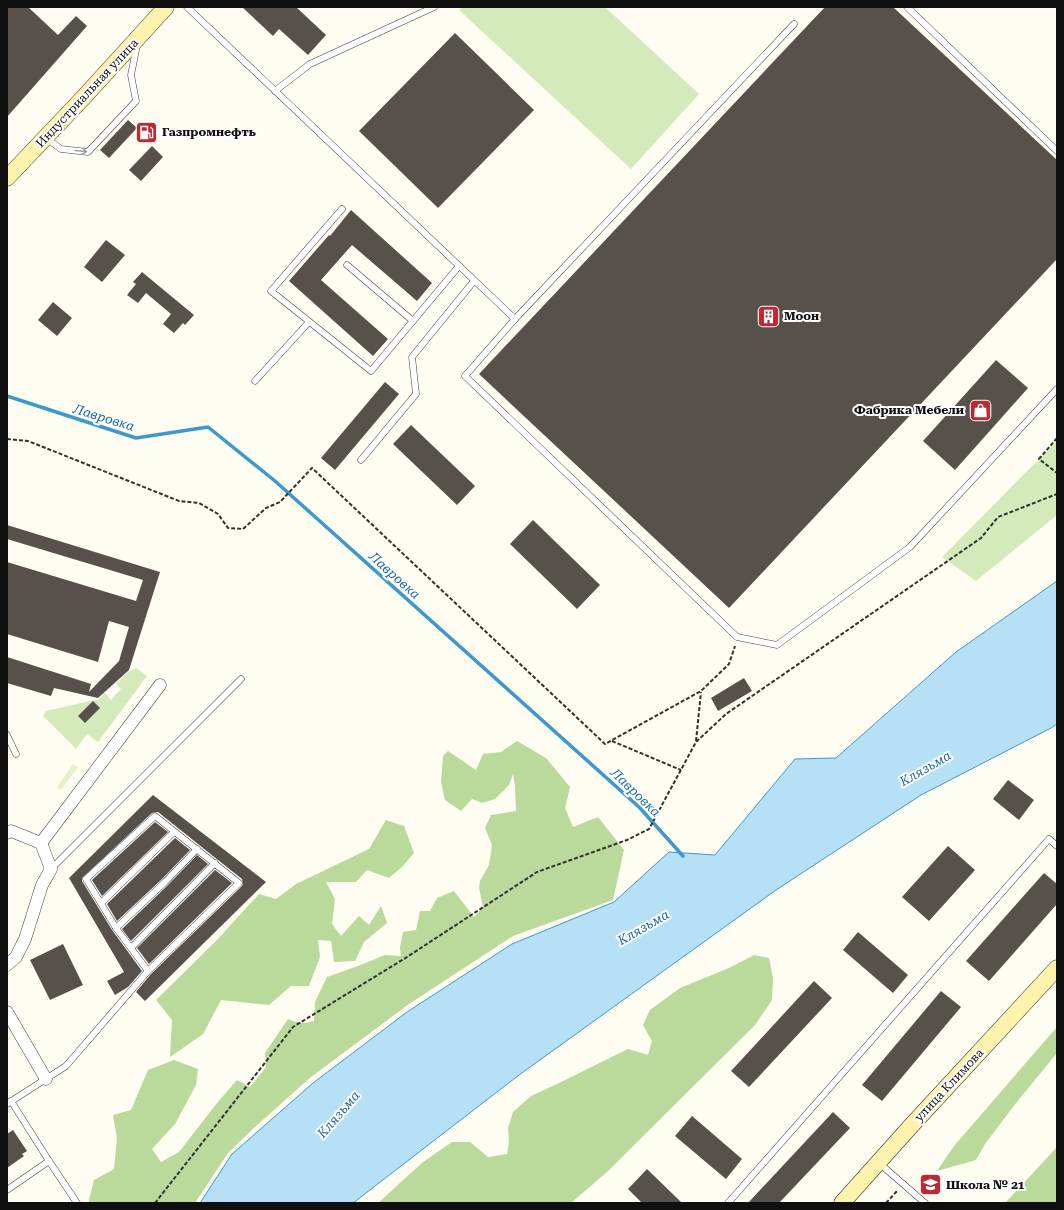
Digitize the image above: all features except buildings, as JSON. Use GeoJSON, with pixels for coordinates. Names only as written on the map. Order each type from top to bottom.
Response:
{"type":"FeatureCollection","features":[{"type":"Feature","properties":{"kind":"main road","name":"Индустриальная улица"},"geometry":{"type":"LineString","coordinates":[[7,178],[46,138],[166,7]]}},
{"type":"Feature","properties":{"kind":"main road","name":"улица Климова"},"geometry":{"type":"LineString","coordinates":[[842,1203],[1057,968]]}},
{"type":"Feature","properties":{"kind":"street"},"geometry":{"type":"LineString","coordinates":[[41,843],[160,685]]}},
{"type":"Feature","properties":{"kind":"street"},"geometry":{"type":"LineString","coordinates":[[7,833],[11,831],[41,843],[51,869],[42,885],[26,938],[16,957],[7,965]]}},
{"type":"Feature","properties":{"kind":"street"},"geometry":{"type":"LineString","coordinates":[[7,1012],[46,1079]]}},
{"type":"Feature","properties":{"kind":"lane"},"geometry":{"type":"LineString","coordinates":[[186,7],[515,319]]}},
{"type":"Feature","properties":{"kind":"lane"},"geometry":{"type":"LineString","coordinates":[[275,91],[310,64],[434,7]]}},
{"type":"Feature","properties":{"kind":"lane"},"geometry":{"type":"LineString","coordinates":[[907,7],[1057,150]]}},
{"type":"Feature","properties":{"kind":"lane"},"geometry":{"type":"LineString","coordinates":[[794,24],[515,319],[465,376],[737,637],[777,645],[910,547],[1057,388]]}},
{"type":"Feature","properties":{"kind":"lane"},"geometry":{"type":"LineString","coordinates":[[46,138],[61,149],[88,152],[136,101],[131,75],[138,39]]}},
{"type":"Feature","properties":{"kind":"lane"},"geometry":{"type":"LineString","coordinates":[[342,209],[271,291],[371,371],[459,266]]}},
{"type":"Feature","properties":{"kind":"lane"},"geometry":{"type":"LineString","coordinates":[[347,265],[413,321]]}},
{"type":"Feature","properties":{"kind":"lane"},"geometry":{"type":"LineString","coordinates":[[361,460],[416,394],[412,357],[474,280]]}},
{"type":"Feature","properties":{"kind":"lane"},"geometry":{"type":"LineString","coordinates":[[255,381],[309,322]]}},
{"type":"Feature","properties":{"kind":"lane"},"geometry":{"type":"LineString","coordinates":[[51,869],[241,679]]}},
{"type":"Feature","properties":{"kind":"lane"},"geometry":{"type":"LineString","coordinates":[[7,735],[16,754]]}},
{"type":"Feature","properties":{"kind":"lane"},"geometry":{"type":"LineString","coordinates":[[77,1203],[9,1103],[66,1066],[148,971],[239,883],[155,816],[86,879],[116,928],[148,971]]}},
{"type":"Feature","properties":{"kind":"lane"},"geometry":{"type":"LineString","coordinates":[[101,903],[174,832]]}},
{"type":"Feature","properties":{"kind":"lane"},"geometry":{"type":"LineString","coordinates":[[728,1203],[1049,838],[1057,846]]}},
{"type":"Feature","properties":{"kind":"lane"},"geometry":{"type":"LineString","coordinates":[[116,928],[165,882],[197,849]]}},
{"type":"Feature","properties":{"kind":"lane"},"geometry":{"type":"LineString","coordinates":[[131,948],[215,864]]}},
{"type":"Feature","properties":{"kind":"lane"},"geometry":{"type":"LineString","coordinates":[[7,1190],[50,1162]]}},
{"type":"Feature","properties":{"kind":"lane"},"geometry":{"type":"LineString","coordinates":[[878,1163],[925,1203]]}},
{"type":"Feature","properties":{"kind":"path"},"geometry":{"type":"LineString","coordinates":[[1057,438],[1039,458],[1057,473]]}},
{"type":"Feature","properties":{"kind":"path"},"geometry":{"type":"LineString","coordinates":[[7,439],[28,441],[179,501],[199,503],[218,514],[228,528],[243,529],[266,508],[280,502],[312,468],[606,744],[701,691],[729,664],[737,637]]}},
{"type":"Feature","properties":{"kind":"path"},"geometry":{"type":"LineString","coordinates":[[155,1203],[293,1027],[407,957],[537,872],[627,840],[649,829],[696,742],[726,714],[981,538],[998,517],[1057,494]]}},
{"type":"Feature","properties":{"kind":"path"},"geometry":{"type":"LineString","coordinates":[[696,742],[701,691]]}},
{"type":"Feature","properties":{"kind":"path"},"geometry":{"type":"LineString","coordinates":[[612,740],[681,770]]}},
{"type":"Feature","properties":{"kind":"path"},"geometry":{"type":"LineString","coordinates":[[886,1203],[904,1184]]}},
{"type":"Feature","properties":{"kind":"green space"},"geometry":{"type":"Polygon","coordinates":[[[464,7],[605,7],[699,94],[631,169],[459,10],[464,7]]]}},
{"type":"Feature","properties":{"kind":"green space"},"geometry":{"type":"Polygon","coordinates":[[[1057,441],[1057,515],[976,581],[942,557],[1057,441]]]}},
{"type":"Feature","properties":{"kind":"green space"},"geometry":{"type":"Polygon","coordinates":[[[136,668],[147,676],[98,742],[87,734],[76,749],[43,716],[46,711],[99,699],[105,693],[111,700],[121,689],[116,684],[128,672],[136,668]]]}},
{"type":"Feature","properties":{"kind":"green space"},"geometry":{"type":"Polygon","coordinates":[[[517,741],[546,758],[570,787],[565,808],[573,827],[598,817],[624,850],[613,900],[513,936],[409,1004],[311,1077],[256,1126],[228,1153],[195,1203],[89,1203],[94,1180],[114,1169],[117,1138],[113,1115],[131,1110],[148,1070],[174,1060],[198,1069],[196,1085],[175,1124],[152,1149],[161,1162],[179,1152],[237,1080],[250,1087],[266,1067],[265,1053],[288,1019],[301,1023],[314,1021],[315,1002],[327,977],[385,955],[401,956],[400,947],[403,932],[416,930],[420,911],[430,911],[437,898],[454,891],[474,917],[483,907],[479,888],[480,881],[489,865],[492,845],[485,828],[491,815],[516,811],[513,774],[509,785],[495,799],[482,803],[472,799],[461,811],[445,800],[441,782],[443,756],[448,751],[476,770],[483,754],[501,752],[517,741]]]}},
{"type":"Feature","properties":{"kind":"green space"},"geometry":{"type":"Polygon","coordinates":[[[73,764],[78,767],[61,790],[57,787],[73,764]]]}},
{"type":"Feature","properties":{"kind":"green space"},"geometry":{"type":"Polygon","coordinates":[[[386,820],[404,826],[414,853],[402,867],[389,878],[367,870],[356,882],[326,882],[335,899],[332,924],[341,936],[359,916],[369,925],[381,906],[387,923],[364,942],[355,961],[334,962],[331,941],[318,940],[320,957],[309,986],[291,986],[269,1005],[221,1000],[203,1034],[170,1057],[172,1020],[156,1000],[216,941],[259,894],[276,899],[296,884],[369,849],[386,820]]]}},
{"type":"Feature","properties":{"kind":"green space"},"geometry":{"type":"Polygon","coordinates":[[[754,955],[769,958],[773,978],[772,1000],[755,1025],[607,1172],[571,1203],[378,1203],[423,1162],[452,1142],[470,1142],[488,1157],[507,1154],[509,1142],[508,1128],[513,1112],[531,1096],[628,1049],[648,1055],[652,1041],[643,1025],[650,1010],[680,988],[729,968],[754,955]]]}},
{"type":"Feature","properties":{"kind":"green space"},"geometry":{"type":"Polygon","coordinates":[[[1057,1027],[1057,1053],[1016,1103],[985,1144],[976,1160],[937,1171],[954,1146],[1057,1027]]]}},
{"type":"Feature","properties":{"kind":"green space"},"geometry":{"type":"Polygon","coordinates":[[[1057,1147],[1057,1203],[1005,1203],[1057,1147]]]}},
{"type":"Feature","properties":{"kind":"water","name":"Клязьма"},"geometry":{"type":"Polygon","coordinates":[[[1057,581],[1057,724],[921,795],[776,890],[519,1075],[353,1203],[200,1203],[232,1154],[313,1083],[407,1012],[512,944],[614,902],[669,852],[715,855],[795,759],[836,758],[956,652],[1057,581]]]}},
{"type":"Feature","properties":{"kind":"waterway","name":"Лавровка"},"geometry":{"type":"LineString","coordinates":[[7,396],[136,438],[208,427],[275,481],[639,807],[683,856]]}},
{"type":"Feature","properties":{"kind":"place","name":"Газпромнефть"},"geometry":{"type":"Point","coordinates":[147,132]}},
{"type":"Feature","properties":{"kind":"place","name":"Моон"},"geometry":{"type":"Point","coordinates":[768,316]}},
{"type":"Feature","properties":{"kind":"place","name":"Фабрика Мебели"},"geometry":{"type":"Point","coordinates":[980,410]}},
{"type":"Feature","properties":{"kind":"place","name":"Школа № 21"},"geometry":{"type":"Point","coordinates":[930,1185]}}]}
